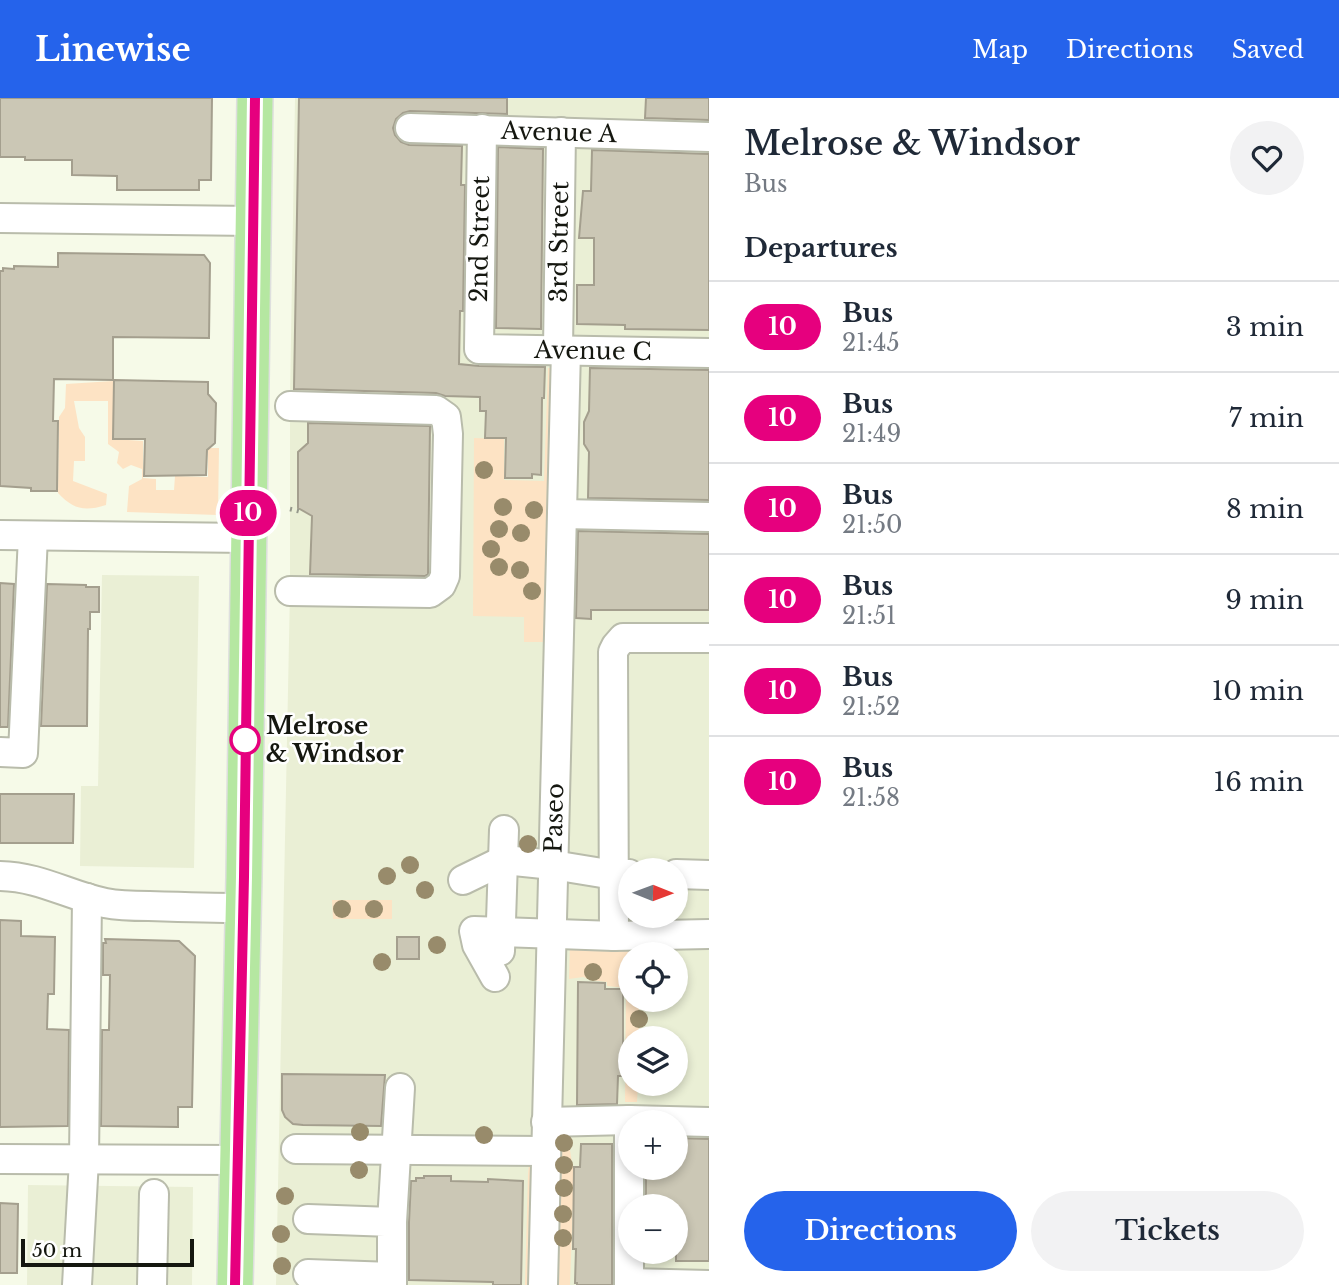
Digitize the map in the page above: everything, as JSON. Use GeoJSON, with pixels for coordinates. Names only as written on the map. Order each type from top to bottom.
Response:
{"type":"FeatureCollection","features":[{"type":"Feature","properties":{"kind":"main road"},"geometry":{"type":"LineString","coordinates":[[235,1285],[256,98]]}},
{"type":"Feature","properties":{"kind":"street","name":"Avenue A"},"geometry":{"type":"LineString","coordinates":[[410,128],[709,137]]}},
{"type":"Feature","properties":{"kind":"street","name":"2nd Street"},"geometry":{"type":"LineString","coordinates":[[479,349],[482,129]]}},
{"type":"Feature","properties":{"kind":"street","name":"3rd Street"},"geometry":{"type":"LineString","coordinates":[[561,132],[562,350]]}},
{"type":"Feature","properties":{"kind":"street"},"geometry":{"type":"LineString","coordinates":[[0,218],[254,221]]}},
{"type":"Feature","properties":{"kind":"street","name":"Avenue C"},"geometry":{"type":"LineString","coordinates":[[479,349],[709,353]]}},
{"type":"Feature","properties":{"kind":"street","name":"Paseo"},"geometry":{"type":"LineString","coordinates":[[543,1285],[562,514],[562,350]]}},
{"type":"Feature","properties":{"kind":"street"},"geometry":{"type":"LineString","coordinates":[[290,406],[436,410],[446,417],[448,433],[445,576],[441,585],[430,593],[290,591]]}},
{"type":"Feature","properties":{"kind":"street"},"geometry":{"type":"LineString","coordinates":[[562,514],[709,517]]}},
{"type":"Feature","properties":{"kind":"street"},"geometry":{"type":"LineString","coordinates":[[0,535],[248,538]]}},
{"type":"Feature","properties":{"kind":"street"},"geometry":{"type":"LineString","coordinates":[[0,752],[23,754],[33,536]]}},
{"type":"Feature","properties":{"kind":"street"},"geometry":{"type":"LineString","coordinates":[[621,858],[613,652],[615,646],[623,638],[709,638]]}},
{"type":"Feature","properties":{"kind":"street"},"geometry":{"type":"LineString","coordinates":[[502,932],[504,830]]}},
{"type":"Feature","properties":{"kind":"street"},"geometry":{"type":"LineString","coordinates":[[463,880],[504,860],[618,873]]}},
{"type":"Feature","properties":{"kind":"street"},"geometry":{"type":"LineString","coordinates":[[688,874],[709,875]]}},
{"type":"Feature","properties":{"kind":"street"},"geometry":{"type":"LineString","coordinates":[[0,876],[39,881],[87,898],[117,905],[242,908]]}},
{"type":"Feature","properties":{"kind":"street"},"geometry":{"type":"LineString","coordinates":[[77,1285],[84,1160],[87,898]]}},
{"type":"Feature","properties":{"kind":"street"},"geometry":{"type":"LineString","coordinates":[[614,936],[618,905]]}},
{"type":"Feature","properties":{"kind":"street"},"geometry":{"type":"LineString","coordinates":[[495,977],[477,944],[474,931],[614,936],[709,934]]}},
{"type":"Feature","properties":{"kind":"street"},"geometry":{"type":"LineString","coordinates":[[308,1274],[392,1281],[392,1222],[400,1088]]}},
{"type":"Feature","properties":{"kind":"street"},"geometry":{"type":"LineString","coordinates":[[546,1122],[618,1120]]}},
{"type":"Feature","properties":{"kind":"street"},"geometry":{"type":"LineString","coordinates":[[688,1121],[709,1122]]}},
{"type":"Feature","properties":{"kind":"street"},"geometry":{"type":"LineString","coordinates":[[296,1149],[545,1151]]}},
{"type":"Feature","properties":{"kind":"street"},"geometry":{"type":"LineString","coordinates":[[0,1159],[238,1160]]}},
{"type":"Feature","properties":{"kind":"street"},"geometry":{"type":"LineString","coordinates":[[629,1180],[629,1284],[709,1285]]}},
{"type":"Feature","properties":{"kind":"street"},"geometry":{"type":"LineString","coordinates":[[152,1285],[153,1194]]}},
{"type":"Feature","properties":{"kind":"street"},"geometry":{"type":"LineString","coordinates":[[308,1219],[392,1222]]}},
{"type":"Feature","properties":{"kind":"path"},"geometry":{"type":"LineString","coordinates":[[290,509],[302,512]]}},
{"type":"Feature","properties":{"kind":"shaded area"},"geometry":{"type":"Polygon","coordinates":[[[295,98],[709,98],[709,1285],[276,1285],[290,591],[295,98]]]}},
{"type":"Feature","properties":{"kind":"shaded area"},"geometry":{"type":"Polygon","coordinates":[[[548,368],[577,369],[555,1061],[574,1174],[570,1285],[525,1285],[528,1174],[539,1061],[543,642],[524,642],[524,617],[473,616],[474,438],[504,439],[504,480],[544,481],[548,368]]]}},
{"type":"Feature","properties":{"kind":"shaded area"},"geometry":{"type":"Polygon","coordinates":[[[113,381],[114,394],[132,398],[114,403],[113,439],[143,441],[143,478],[156,479],[156,490],[174,490],[175,476],[208,477],[208,448],[219,448],[218,515],[127,512],[129,486],[142,479],[142,469],[131,465],[123,469],[117,463],[119,452],[108,444],[108,401],[74,401],[79,428],[85,437],[85,461],[74,461],[73,481],[107,494],[106,505],[79,508],[58,493],[59,417],[65,408],[66,384],[113,381]]]}},
{"type":"Feature","properties":{"kind":"shaded area"},"geometry":{"type":"Polygon","coordinates":[[[102,575],[199,576],[194,868],[80,866],[81,786],[98,786],[102,575]]]}},
{"type":"Feature","properties":{"kind":"shaded area"},"geometry":{"type":"Polygon","coordinates":[[[332,900],[392,900],[392,919],[333,919],[332,900]]]}},
{"type":"Feature","properties":{"kind":"shaded area"},"geometry":{"type":"Polygon","coordinates":[[[570,943],[618,944],[618,987],[583,977],[569,979],[570,943]]]}},
{"type":"Feature","properties":{"kind":"shaded area"},"geometry":{"type":"Polygon","coordinates":[[[626,1012],[639,1012],[639,1026],[626,1026],[626,1012]]]}},
{"type":"Feature","properties":{"kind":"shaded area"},"geometry":{"type":"Polygon","coordinates":[[[625,1096],[637,1096],[637,1102],[625,1102],[625,1096]]]}},
{"type":"Feature","properties":{"kind":"shaded area"},"geometry":{"type":"Polygon","coordinates":[[[28,1185],[193,1187],[192,1285],[27,1285],[28,1185]]]}},
{"type":"Feature","properties":{"kind":"building"},"geometry":{"type":"Polygon","coordinates":[[[0,98],[212,98],[211,180],[199,180],[199,190],[117,190],[117,176],[72,175],[72,160],[0,157],[0,98]]]}},
{"type":"Feature","properties":{"kind":"building"},"geometry":{"type":"Polygon","coordinates":[[[299,98],[507,98],[507,114],[410,111],[396,119],[393,128],[401,142],[409,145],[462,146],[461,185],[465,185],[463,311],[460,311],[459,364],[545,367],[541,475],[532,474],[532,478],[505,478],[506,438],[485,438],[486,411],[480,411],[480,397],[445,396],[436,393],[294,389],[299,98]]]}},
{"type":"Feature","properties":{"kind":"building"},"geometry":{"type":"Polygon","coordinates":[[[646,98],[709,98],[709,120],[645,118],[646,98]]]}},
{"type":"Feature","properties":{"kind":"building"},"geometry":{"type":"Polygon","coordinates":[[[498,147],[543,149],[541,329],[496,328],[498,147]]]}},
{"type":"Feature","properties":{"kind":"building"},"geometry":{"type":"Polygon","coordinates":[[[592,150],[709,154],[709,330],[625,329],[625,325],[577,324],[577,285],[594,285],[594,238],[579,238],[583,191],[591,191],[592,150]]]}},
{"type":"Feature","properties":{"kind":"building"},"geometry":{"type":"Polygon","coordinates":[[[58,253],[204,255],[210,263],[209,338],[113,337],[113,380],[54,379],[53,421],[58,421],[57,491],[31,491],[31,488],[0,486],[0,271],[3,271],[3,268],[14,269],[14,266],[58,267],[58,253]]]}},
{"type":"Feature","properties":{"kind":"building"},"geometry":{"type":"Polygon","coordinates":[[[590,368],[709,370],[709,500],[588,498],[589,452],[584,444],[584,422],[589,411],[590,368]]]}},
{"type":"Feature","properties":{"kind":"building"},"geometry":{"type":"Polygon","coordinates":[[[114,380],[208,382],[208,394],[216,403],[215,443],[207,450],[206,475],[144,476],[145,439],[113,439],[114,380]]]}},
{"type":"Feature","properties":{"kind":"building"},"geometry":{"type":"Polygon","coordinates":[[[308,423],[430,426],[428,574],[310,574],[312,516],[298,508],[298,452],[308,443],[308,423]]]}},
{"type":"Feature","properties":{"kind":"building"},"geometry":{"type":"Polygon","coordinates":[[[578,531],[709,534],[709,610],[591,610],[591,619],[576,618],[578,531]]]}},
{"type":"Feature","properties":{"kind":"building"},"geometry":{"type":"Polygon","coordinates":[[[0,583],[14,584],[8,727],[0,727],[0,583]]]}},
{"type":"Feature","properties":{"kind":"building"},"geometry":{"type":"Polygon","coordinates":[[[47,584],[99,587],[99,612],[90,612],[88,629],[87,726],[41,726],[47,584]]]}},
{"type":"Feature","properties":{"kind":"building"},"geometry":{"type":"Polygon","coordinates":[[[0,794],[74,794],[73,843],[0,843],[0,794]]]}},
{"type":"Feature","properties":{"kind":"building"},"geometry":{"type":"Polygon","coordinates":[[[0,920],[21,921],[21,936],[55,937],[54,994],[48,994],[47,1029],[69,1030],[68,1126],[0,1127],[0,920]]]}},
{"type":"Feature","properties":{"kind":"building"},"geometry":{"type":"Polygon","coordinates":[[[397,937],[419,937],[419,959],[397,959],[397,937]]]}},
{"type":"Feature","properties":{"kind":"building"},"geometry":{"type":"Polygon","coordinates":[[[105,939],[179,941],[195,956],[192,1107],[178,1107],[178,1127],[101,1126],[102,1030],[109,1030],[110,975],[103,975],[105,939]]]}},
{"type":"Feature","properties":{"kind":"building"},"geometry":{"type":"Polygon","coordinates":[[[578,982],[605,983],[605,989],[618,989],[618,1012],[623,1012],[623,1026],[618,1026],[617,1104],[577,1105],[578,982]]]}},
{"type":"Feature","properties":{"kind":"building"},"geometry":{"type":"Polygon","coordinates":[[[282,1074],[385,1075],[381,1126],[293,1124],[282,1110],[282,1074]]]}},
{"type":"Feature","properties":{"kind":"building"},"geometry":{"type":"Polygon","coordinates":[[[688,1138],[709,1139],[709,1261],[688,1261],[688,1194],[646,1194],[646,1180],[688,1180],[688,1138]]]}},
{"type":"Feature","properties":{"kind":"building"},"geometry":{"type":"Polygon","coordinates":[[[581,1144],[612,1144],[612,1285],[575,1283],[574,1167],[580,1167],[581,1144]]]}},
{"type":"Feature","properties":{"kind":"building"},"geometry":{"type":"Polygon","coordinates":[[[424,1176],[451,1176],[451,1181],[523,1181],[521,1285],[409,1280],[411,1181],[424,1176]]]}},
{"type":"Feature","properties":{"kind":"building"},"geometry":{"type":"Polygon","coordinates":[[[0,1203],[18,1204],[17,1273],[0,1273],[0,1203]]]}},
{"type":"Feature","properties":{"kind":"bus line","name":"10"},"geometry":{"type":"LineString","coordinates":[[235,1285],[244,877],[255,98]]}},
{"type":"Feature","properties":{"kind":"place","name":"Melrose & Windsor"},"geometry":{"type":"Point","coordinates":[245,740]}}]}
